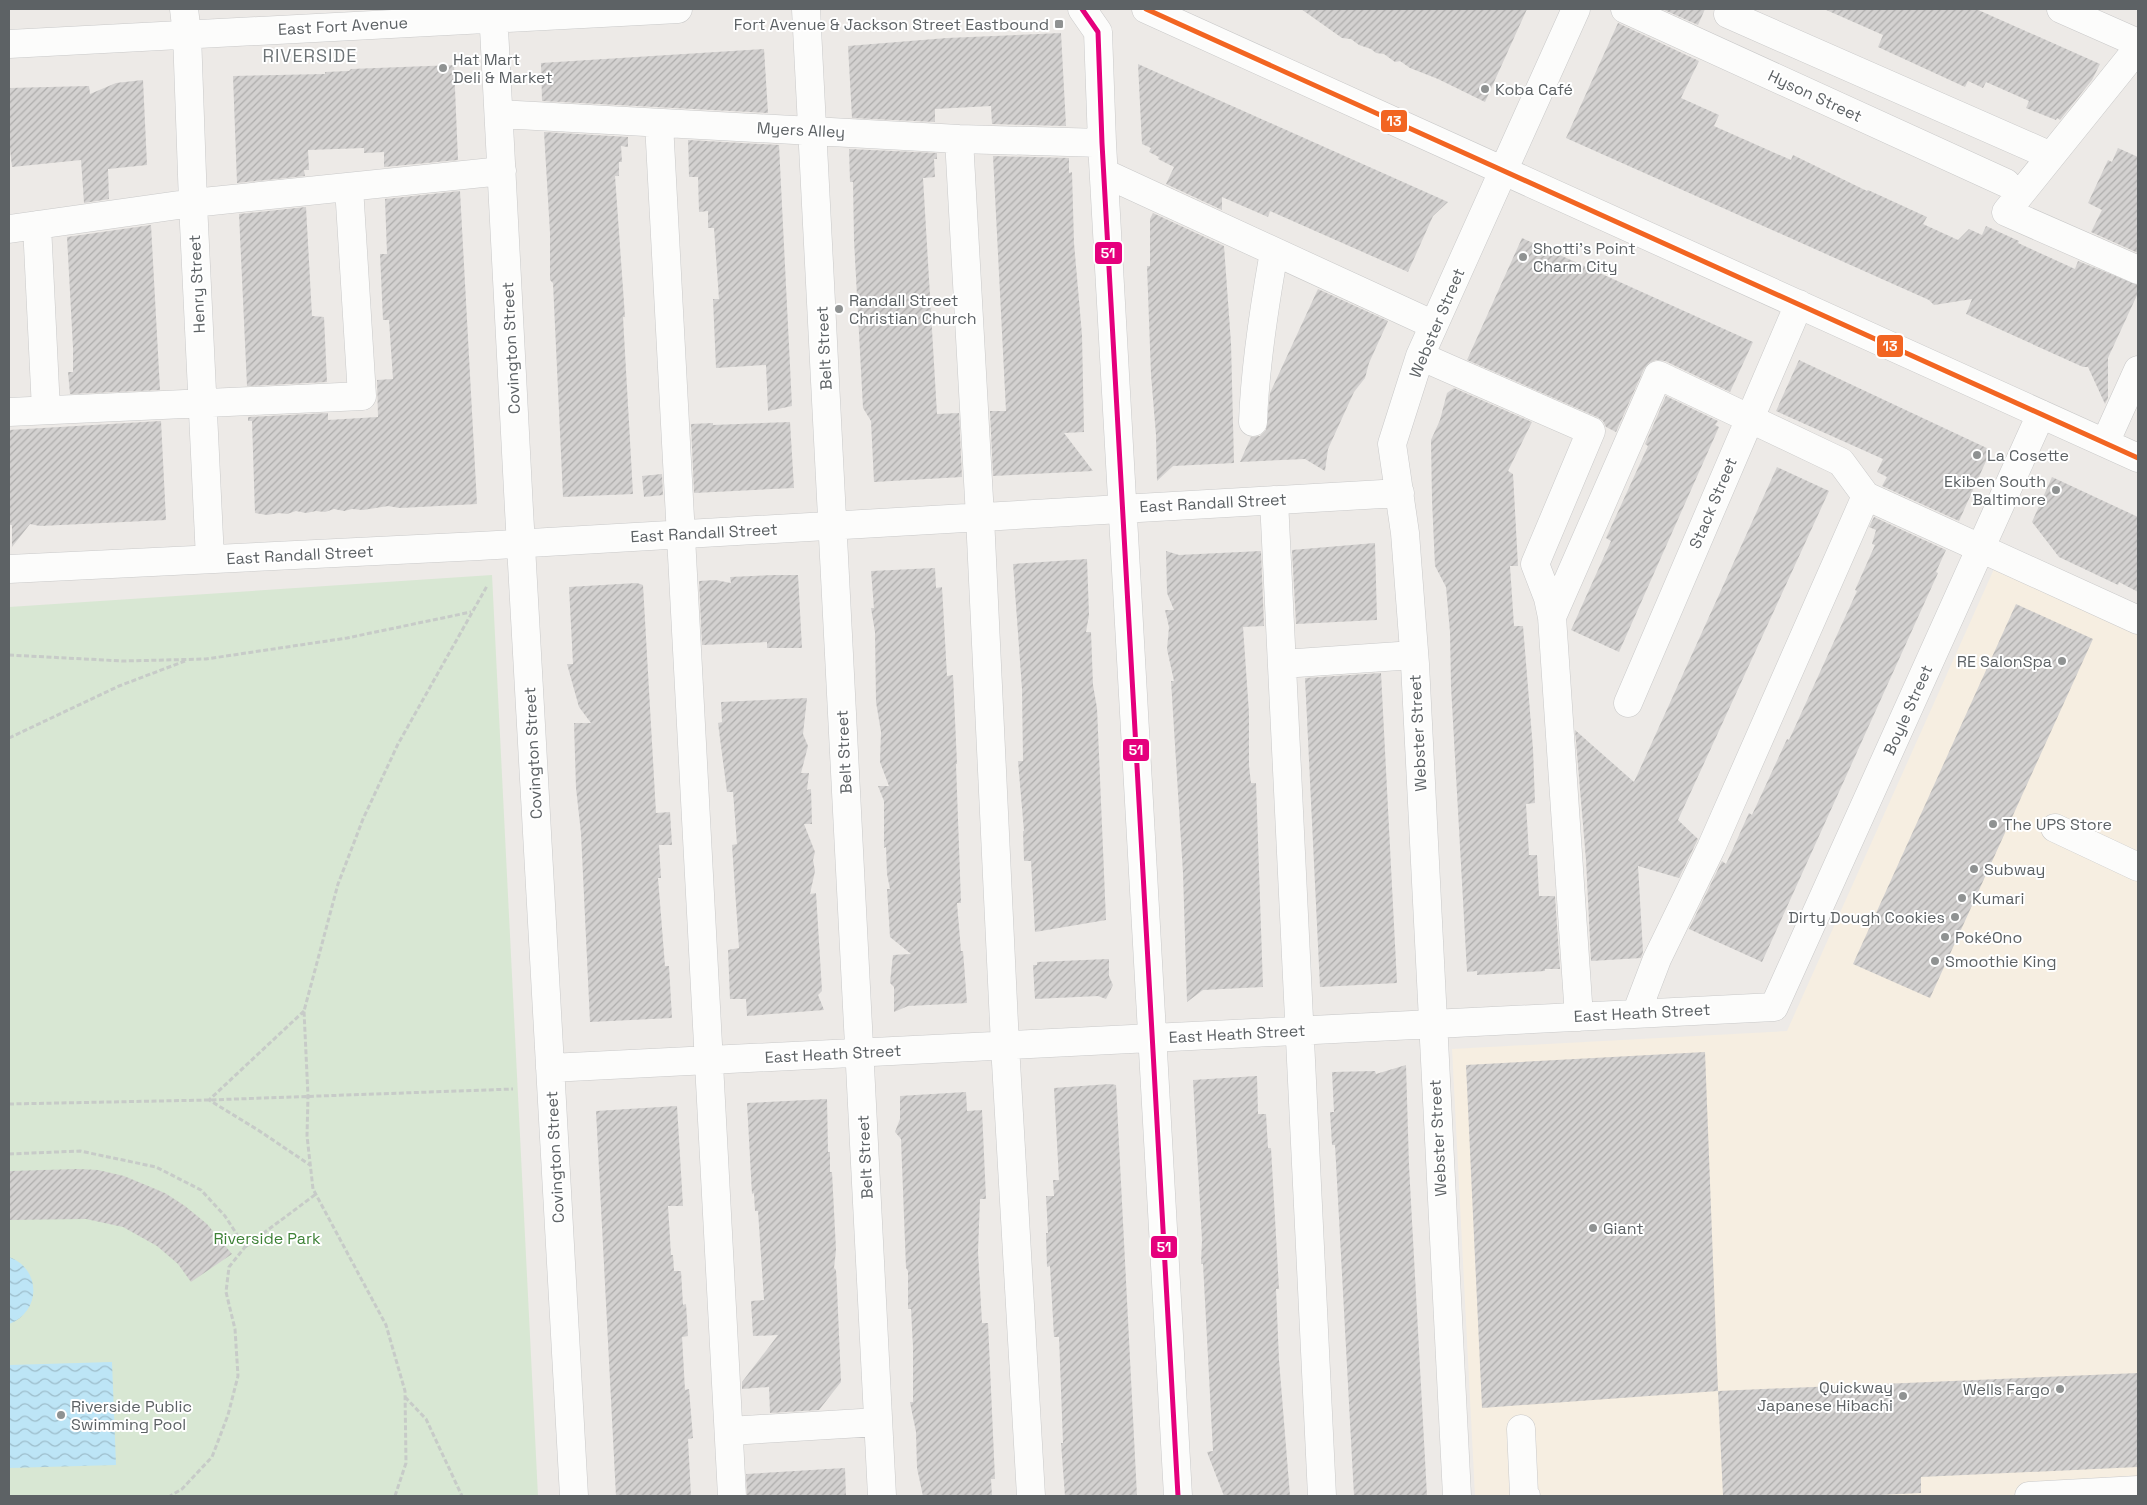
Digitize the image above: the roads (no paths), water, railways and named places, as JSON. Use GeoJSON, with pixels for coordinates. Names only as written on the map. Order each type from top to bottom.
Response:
{"type":"FeatureCollection","features":[{"type":"Feature","properties":{"kind":"street","name":"East Fort Avenue"},"geometry":{"type":"LineString","coordinates":[[9,44],[186,22],[678,9]]}},
{"type":"Feature","properties":{"kind":"street","name":"Belt Street"},"geometry":{"type":"LineString","coordinates":[[806,9],[882,1496]]}},
{"type":"Feature","properties":{"kind":"street"},"geometry":{"type":"LineString","coordinates":[[1082,9],[1098,32],[1102,143],[1178,1496]]}},
{"type":"Feature","properties":{"kind":"street"},"geometry":{"type":"LineString","coordinates":[[1146,9],[2138,458]]}},
{"type":"Feature","properties":{"kind":"street","name":"Webster Street"},"geometry":{"type":"LineString","coordinates":[[1457,1496],[1414,655],[1405,533],[1392,444],[1420,356],[1576,9]]}},
{"type":"Feature","properties":{"kind":"street","name":"Hyson Street"},"geometry":{"type":"LineString","coordinates":[[1625,9],[2006,183]]}},
{"type":"Feature","properties":{"kind":"street"},"geometry":{"type":"LineString","coordinates":[[2061,9],[2138,44]]}},
{"type":"Feature","properties":{"kind":"street"},"geometry":{"type":"LineString","coordinates":[[1713,49],[1729,11],[2051,156]]}},
{"type":"Feature","properties":{"kind":"street","name":"Covington Street"},"geometry":{"type":"LineString","coordinates":[[494,14],[521,544],[574,1496]]}},
{"type":"Feature","properties":{"kind":"street","name":"Henry Street"},"geometry":{"type":"LineString","coordinates":[[186,22],[210,559]]}},
{"type":"Feature","properties":{"kind":"street"},"geometry":{"type":"LineString","coordinates":[[2138,48],[2006,212],[2138,270]]}},
{"type":"Feature","properties":{"kind":"street","name":"Myers Alley"},"geometry":{"type":"LineString","coordinates":[[499,114],[959,139],[1102,143]]}},
{"type":"Feature","properties":{"kind":"street"},"geometry":{"type":"LineString","coordinates":[[659,124],[732,1496]]}},
{"type":"Feature","properties":{"kind":"street"},"geometry":{"type":"LineString","coordinates":[[959,139],[980,517],[1005,1045],[1031,1496]]}},
{"type":"Feature","properties":{"kind":"street"},"geometry":{"type":"LineString","coordinates":[[9,229],[193,203],[502,172]]}},
{"type":"Feature","properties":{"kind":"street"},"geometry":{"type":"LineString","coordinates":[[1104,173],[1434,325]]}},
{"type":"Feature","properties":{"kind":"street"},"geometry":{"type":"LineString","coordinates":[[9,412],[362,396],[349,187]]}},
{"type":"Feature","properties":{"kind":"street"},"geometry":{"type":"LineString","coordinates":[[37,225],[46,410]]}},
{"type":"Feature","properties":{"kind":"street"},"geometry":{"type":"LineString","coordinates":[[1253,422],[1263,314],[1274,252]]}},
{"type":"Feature","properties":{"kind":"street","name":"Stack Street"},"geometry":{"type":"LineString","coordinates":[[1628,703],[1799,304]]}},
{"type":"Feature","properties":{"kind":"street"},"geometry":{"type":"LineString","coordinates":[[1420,356],[1591,431],[1535,564],[1548,598],[1552,616],[1579,1016]]}},
{"type":"Feature","properties":{"kind":"street"},"geometry":{"type":"LineString","coordinates":[[2105,443],[2138,370]]}},
{"type":"Feature","properties":{"kind":"street"},"geometry":{"type":"LineString","coordinates":[[1552,616],[1658,375],[1841,462],[1866,496],[2138,620]]}},
{"type":"Feature","properties":{"kind":"street","name":"Boyle Street"},"geometry":{"type":"LineString","coordinates":[[1774,1007],[2041,414]]}},
{"type":"Feature","properties":{"kind":"street","name":"East Randall Street"},"geometry":{"type":"LineString","coordinates":[[9,570],[521,544],[1400,493]]}},
{"type":"Feature","properties":{"kind":"street"},"geometry":{"type":"LineString","coordinates":[[1636,1014],[1657,959],[1711,848],[1866,496]]}},
{"type":"Feature","properties":{"kind":"street"},"geometry":{"type":"LineString","coordinates":[[1274,500],[1322,1496]]}},
{"type":"Feature","properties":{"kind":"street"},"geometry":{"type":"LineString","coordinates":[[1282,664],[1414,655]]}},
{"type":"Feature","properties":{"kind":"street"},"geometry":{"type":"LineString","coordinates":[[2054,828],[2138,867]]}},
{"type":"Feature","properties":{"kind":"street","name":"East Heath Street"},"geometry":{"type":"LineString","coordinates":[[550,1068],[1774,1007]]}},
{"type":"Feature","properties":{"kind":"street"},"geometry":{"type":"LineString","coordinates":[[729,1431],[878,1422]]}},
{"type":"Feature","properties":{"kind":"street"},"geometry":{"type":"LineString","coordinates":[[1521,1429],[1524,1494],[1526,1496]]}},
{"type":"Feature","properties":{"kind":"street"},"geometry":{"type":"LineString","coordinates":[[2029,1496],[2138,1490]]}},
{"type":"Feature","properties":{"kind":"water"},"geometry":{"type":"Polygon","coordinates":[[[9,1257],[20,1263],[27,1271],[32,1280],[33,1290],[32,1301],[27,1310],[20,1318],[9,1324],[9,1257]]]}},
{"type":"Feature","properties":{"kind":"water","name":"Riverside Public Swimming Pool"},"geometry":{"type":"Polygon","coordinates":[[[112,1362],[116,1465],[9,1468],[9,1365],[112,1362]]]}},
{"type":"Feature","properties":{"kind":"place","name":"Fort Avenue & Jackson Street Eastbound"},"geometry":{"type":"Point","coordinates":[1059,24]}},
{"type":"Feature","properties":{"kind":"place","name":"Hat Mart Deli & Market"},"geometry":{"type":"Point","coordinates":[443,68]}},
{"type":"Feature","properties":{"kind":"place","name":"Koba Café"},"geometry":{"type":"Point","coordinates":[1485,89]}},
{"type":"Feature","properties":{"kind":"place","name":"Shotti's Point Charm City"},"geometry":{"type":"Point","coordinates":[1523,257]}},
{"type":"Feature","properties":{"kind":"place","name":"Randall Street Christian Church"},"geometry":{"type":"Point","coordinates":[839,309]}},
{"type":"Feature","properties":{"kind":"place","name":"La Cosette"},"geometry":{"type":"Point","coordinates":[1977,455]}},
{"type":"Feature","properties":{"kind":"place","name":"Ekiben South Baltimore"},"geometry":{"type":"Point","coordinates":[2056,490]}},
{"type":"Feature","properties":{"kind":"place","name":"RE SalonSpa"},"geometry":{"type":"Point","coordinates":[2062,661]}},
{"type":"Feature","properties":{"kind":"place","name":"The UPS Store"},"geometry":{"type":"Point","coordinates":[1993,824]}},
{"type":"Feature","properties":{"kind":"place","name":"Subway"},"geometry":{"type":"Point","coordinates":[1974,869]}},
{"type":"Feature","properties":{"kind":"place","name":"Kumari"},"geometry":{"type":"Point","coordinates":[1962,898]}},
{"type":"Feature","properties":{"kind":"place","name":"Dirty Dough Cookies"},"geometry":{"type":"Point","coordinates":[1955,917]}},
{"type":"Feature","properties":{"kind":"place","name":"PokéOno"},"geometry":{"type":"Point","coordinates":[1945,937]}},
{"type":"Feature","properties":{"kind":"place","name":"Smoothie King"},"geometry":{"type":"Point","coordinates":[1935,961]}},
{"type":"Feature","properties":{"kind":"place","name":"Giant"},"geometry":{"type":"Point","coordinates":[1593,1228]}},
{"type":"Feature","properties":{"kind":"place","name":"Wells Fargo"},"geometry":{"type":"Point","coordinates":[2060,1389]}},
{"type":"Feature","properties":{"kind":"place","name":"Quickway Japanese Hibachi"},"geometry":{"type":"Point","coordinates":[1903,1396]}},
{"type":"Feature","properties":{"kind":"place","name":"Riverside Public Swimming Pool"},"geometry":{"type":"Point","coordinates":[61,1415]}},
{"type":"Feature","properties":{"kind":"district","name":"RIVERSIDE"},"geometry":{"type":"Point","coordinates":[310,55]}},
{"type":"Feature","properties":{"kind":"park label","name":"Riverside Park"},"geometry":{"type":"Point","coordinates":[267,1238]}}]}
